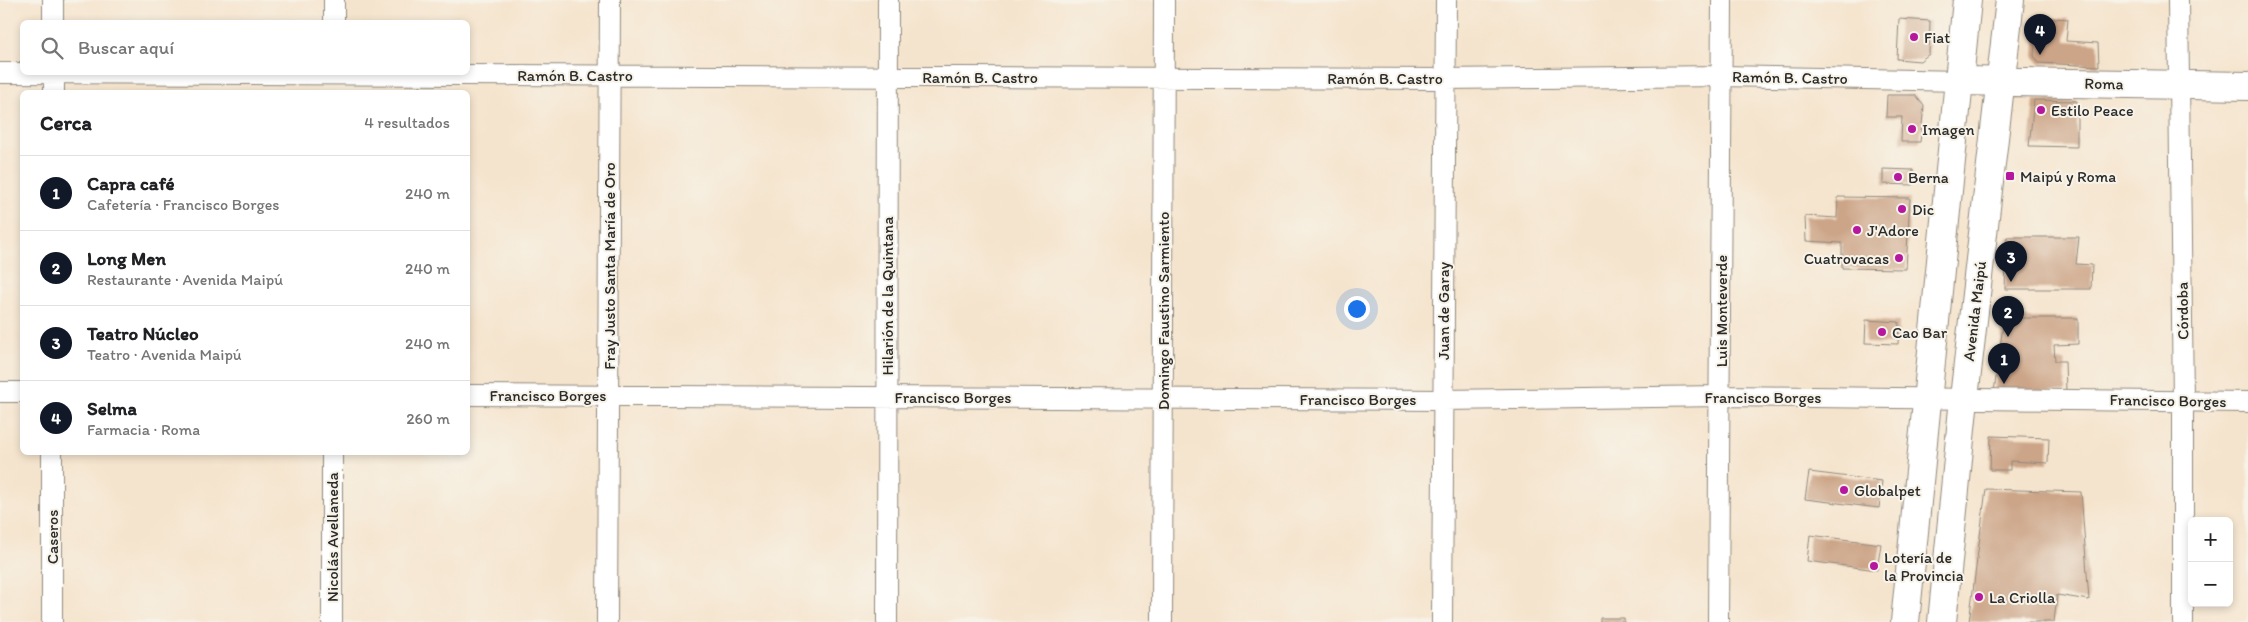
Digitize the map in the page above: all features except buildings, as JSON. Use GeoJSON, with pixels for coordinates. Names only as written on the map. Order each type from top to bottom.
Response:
{"type":"FeatureCollection","features":[{"type":"Feature","properties":{"kind":"main road"},"geometry":{"type":"LineString","coordinates":[[1905,622],[1968,0]]}},
{"type":"Feature","properties":{"kind":"main road","name":"Avenida Maipú"},"geometry":{"type":"LineString","coordinates":[[1942,622],[1964,398],[2010,0]]}},
{"type":"Feature","properties":{"kind":"main road","name":"Roma"},"geometry":{"type":"LineString","coordinates":[[1961,81],[2248,86]]}},
{"type":"Feature","properties":{"kind":"street"},"geometry":{"type":"LineString","coordinates":[[53,0],[53,20]]}},
{"type":"Feature","properties":{"kind":"street"},"geometry":{"type":"LineString","coordinates":[[334,0],[334,20]]}},
{"type":"Feature","properties":{"kind":"street","name":"Fray Justo Santa María de Oro"},"geometry":{"type":"LineString","coordinates":[[608,622],[610,0]]}},
{"type":"Feature","properties":{"kind":"street","name":"Hilarión de la Quintana"},"geometry":{"type":"LineString","coordinates":[[887,622],[888,0]]}},
{"type":"Feature","properties":{"kind":"street","name":"Domingo Faustino Sarmiento"},"geometry":{"type":"LineString","coordinates":[[1162,622],[1164,0]]}},
{"type":"Feature","properties":{"kind":"street","name":"Juan de Garay"},"geometry":{"type":"LineString","coordinates":[[1442,622],[1446,0]]}},
{"type":"Feature","properties":{"kind":"street","name":"Luis Monteverde"},"geometry":{"type":"LineString","coordinates":[[1718,622],[1722,0]]}},
{"type":"Feature","properties":{"kind":"street","name":"Córdoba"},"geometry":{"type":"LineString","coordinates":[[2178,0],[2183,400],[2183,622]]}},
{"type":"Feature","properties":{"kind":"street","name":"Ramón B. Castro"},"geometry":{"type":"LineString","coordinates":[[0,73],[20,73]]}},
{"type":"Feature","properties":{"kind":"street"},"geometry":{"type":"LineString","coordinates":[[54,75],[54,90]]}},
{"type":"Feature","properties":{"kind":"street","name":"Ramón B. Castro"},"geometry":{"type":"LineString","coordinates":[[134,75],[333,80],[609,75],[1444,78],[1722,76],[1961,81]]}},
{"type":"Feature","properties":{"kind":"street"},"geometry":{"type":"LineString","coordinates":[[0,392],[20,392]]}},
{"type":"Feature","properties":{"kind":"street","name":"Francisco Borges"},"geometry":{"type":"LineString","coordinates":[[470,395],[1443,400],[1720,396],[2248,402]]}},
{"type":"Feature","properties":{"kind":"street","name":"Caseros"},"geometry":{"type":"LineString","coordinates":[[52,455],[52,622]]}},
{"type":"Feature","properties":{"kind":"street","name":"Nicolás Avellaneda"},"geometry":{"type":"LineString","coordinates":[[332,455],[332,622]]}},
{"type":"Feature","properties":{"kind":"place","name":"Fiat"},"geometry":{"type":"Point","coordinates":[1914,37]}},
{"type":"Feature","properties":{"kind":"place","name":"Selma"},"geometry":{"type":"Point","coordinates":[2040,55]}},
{"type":"Feature","properties":{"kind":"place","name":"Estilo Peace"},"geometry":{"type":"Point","coordinates":[2041,110]}},
{"type":"Feature","properties":{"kind":"place","name":"Imagen"},"geometry":{"type":"Point","coordinates":[1912,129]}},
{"type":"Feature","properties":{"kind":"place","name":"Maipú y Roma"},"geometry":{"type":"Point","coordinates":[2010,176]}},
{"type":"Feature","properties":{"kind":"place","name":"Berna"},"geometry":{"type":"Point","coordinates":[1898,177]}},
{"type":"Feature","properties":{"kind":"place","name":"Dic"},"geometry":{"type":"Point","coordinates":[1902,209]}},
{"type":"Feature","properties":{"kind":"place","name":"J'Adore"},"geometry":{"type":"Point","coordinates":[1857,230]}},
{"type":"Feature","properties":{"kind":"place","name":"Cuatrovacas"},"geometry":{"type":"Point","coordinates":[1899,258]}},
{"type":"Feature","properties":{"kind":"place","name":"Teatro Núcleo"},"geometry":{"type":"Point","coordinates":[2011,282]}},
{"type":"Feature","properties":{"kind":"place","name":"Cao Bar"},"geometry":{"type":"Point","coordinates":[1882,332]}},
{"type":"Feature","properties":{"kind":"place","name":"Long Men"},"geometry":{"type":"Point","coordinates":[2008,337]}},
{"type":"Feature","properties":{"kind":"place","name":"Capra café"},"geometry":{"type":"Point","coordinates":[2004,384]}},
{"type":"Feature","properties":{"kind":"place","name":"Globalpet"},"geometry":{"type":"Point","coordinates":[1844,490]}},
{"type":"Feature","properties":{"kind":"place","name":"Lotería de la Provincia"},"geometry":{"type":"Point","coordinates":[1874,566]}},
{"type":"Feature","properties":{"kind":"place","name":"La Criolla"},"geometry":{"type":"Point","coordinates":[1979,597]}}]}
